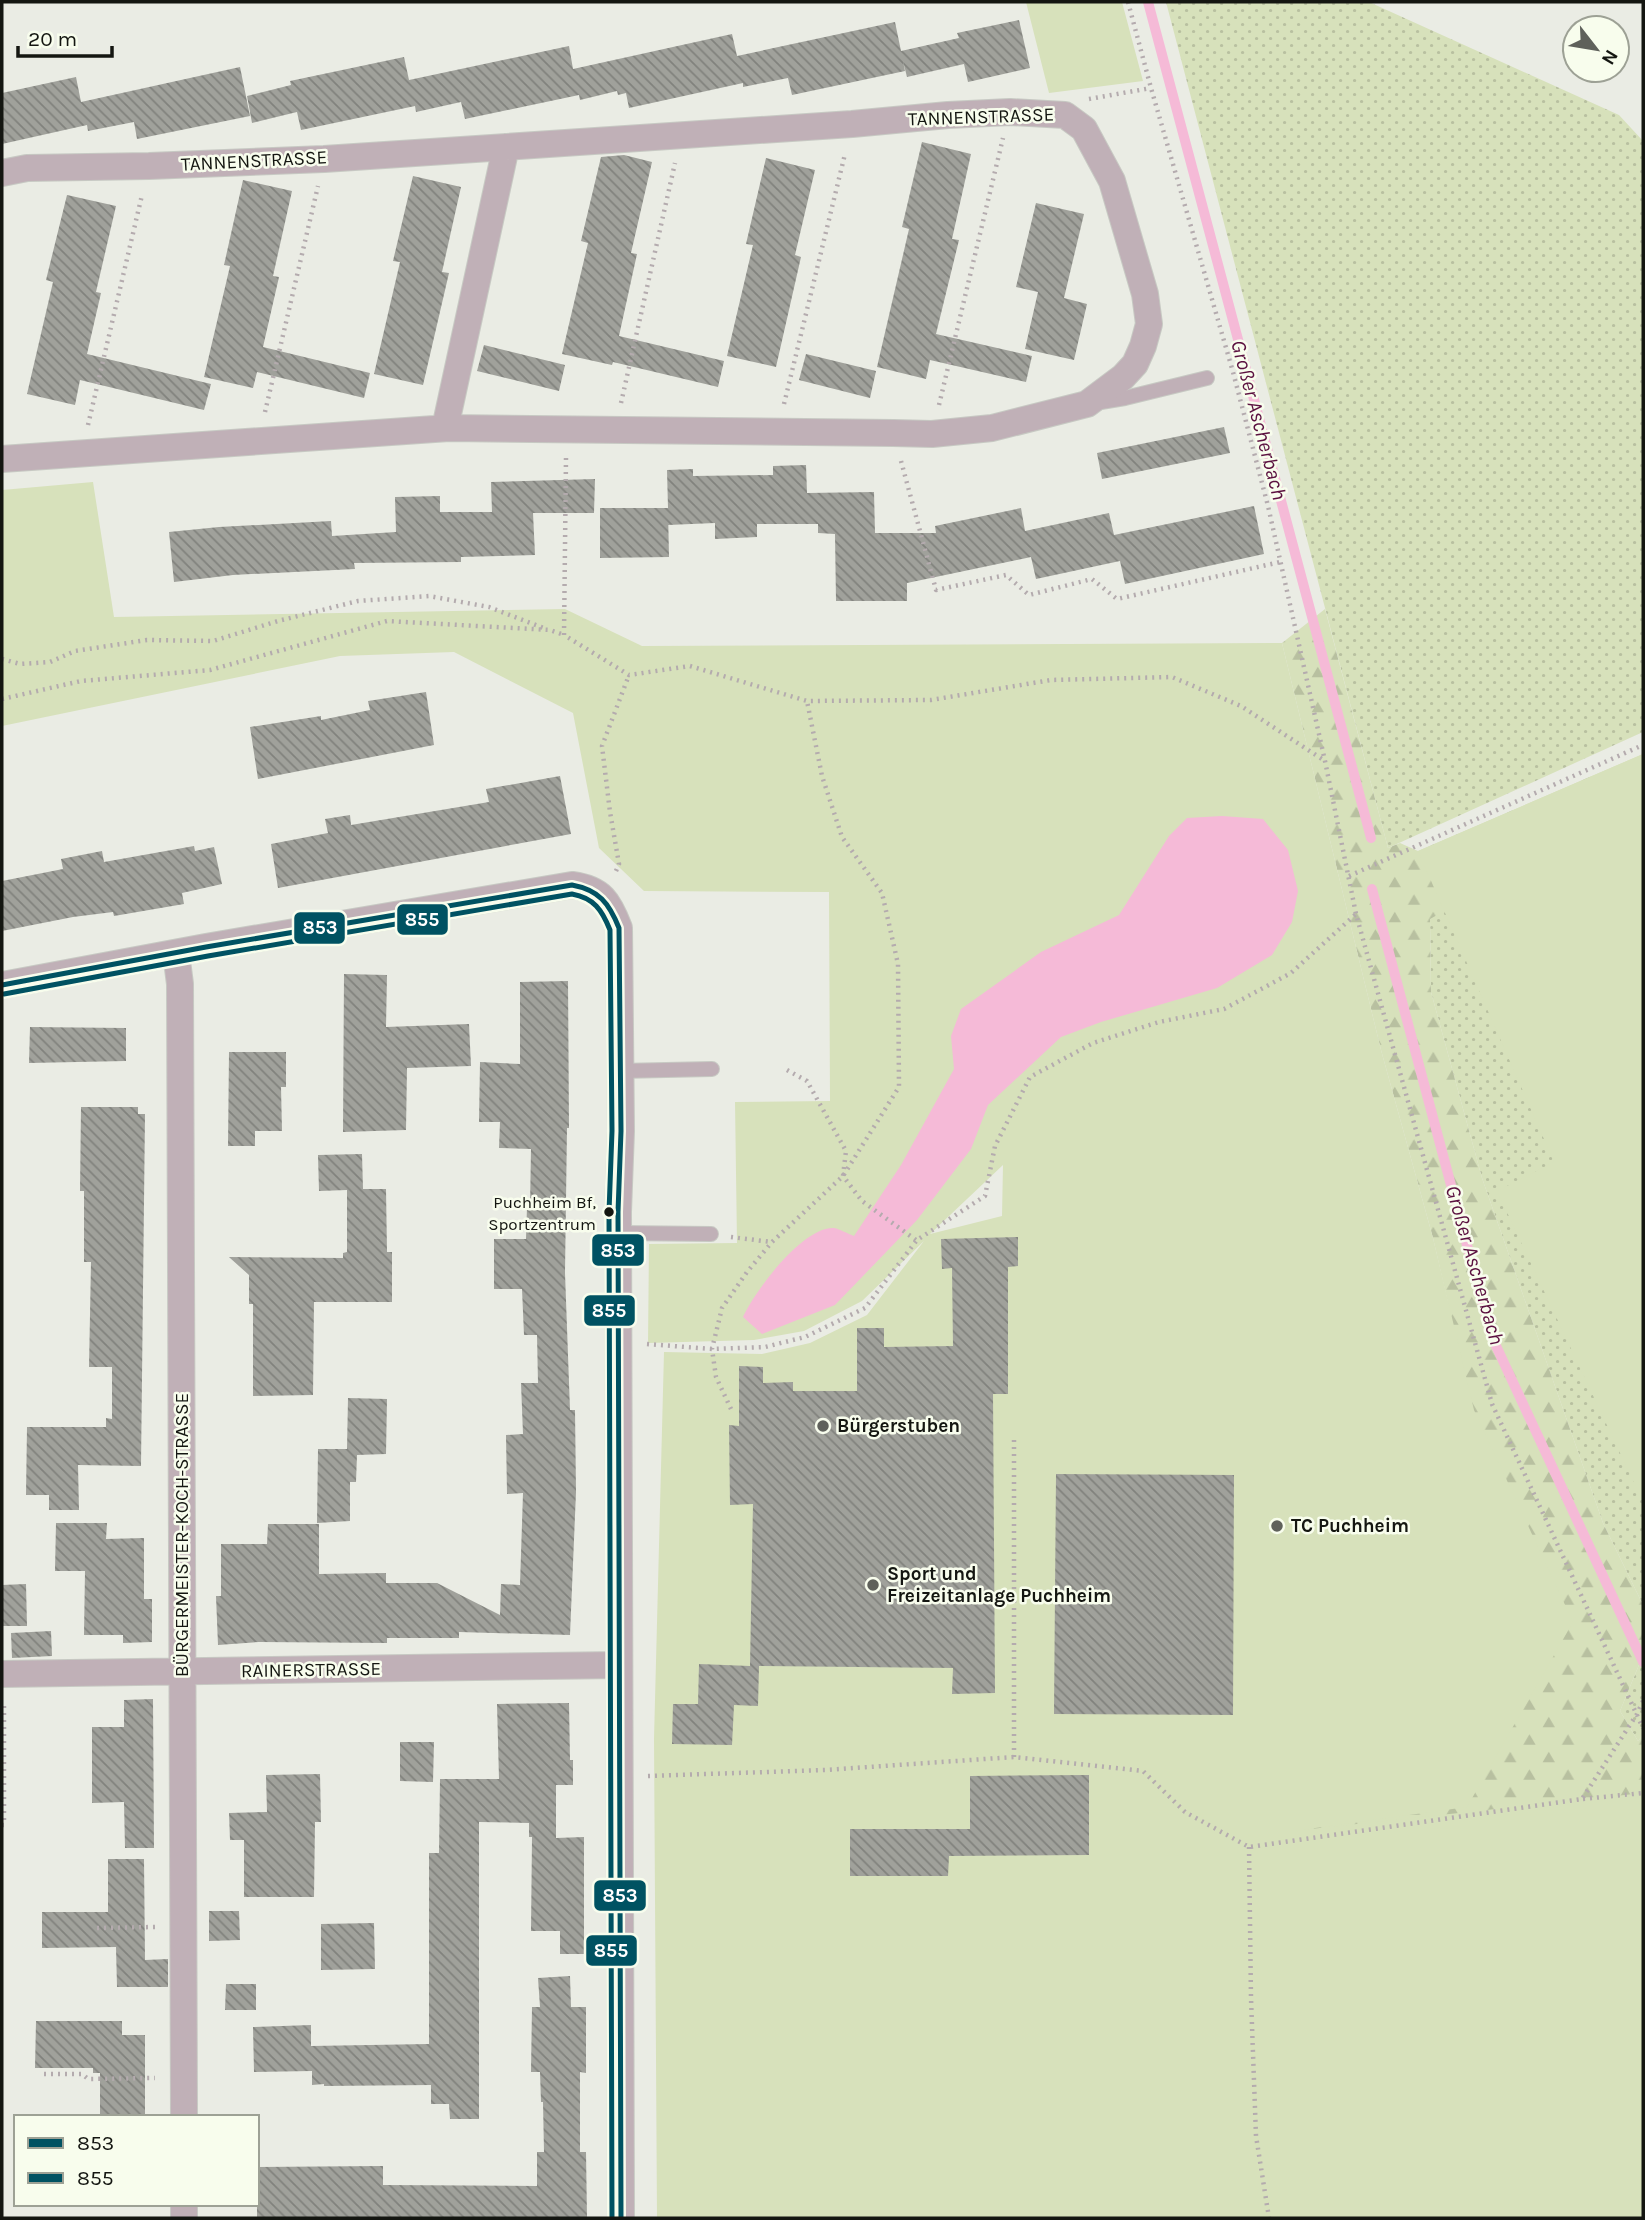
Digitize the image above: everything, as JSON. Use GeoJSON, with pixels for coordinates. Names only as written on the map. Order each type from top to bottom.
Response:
{"type":"FeatureCollection","features":[{"type":"Feature","properties":{"kind":"street","name":"TANNENSTRASSE"},"geometry":{"type":"LineString","coordinates":[[2,173],[27,168],[324,159],[852,124],[948,115],[1065,115],[1084,129],[1112,181],[1145,293],[1149,324],[1135,363],[1123,377],[1087,404],[992,428],[932,433],[614,432],[445,428],[2,458]]}},
{"type":"Feature","properties":{"kind":"street"},"geometry":{"type":"LineString","coordinates":[[445,428],[506,147]]}},
{"type":"Feature","properties":{"kind":"street"},"geometry":{"type":"LineString","coordinates":[[2,985],[572,886],[589,887],[603,897],[611,908],[619,928],[621,2218]]}},
{"type":"Feature","properties":{"kind":"street","name":"BÜRGERMEISTER-KOCH-STRASSE"},"geometry":{"type":"LineString","coordinates":[[176,953],[180,984],[184,2115]]}},
{"type":"Feature","properties":{"kind":"street","name":"RAINERSTRASSE"},"geometry":{"type":"LineString","coordinates":[[3,1674],[619,1665]]}},
{"type":"Feature","properties":{"kind":"lane"},"geometry":{"type":"LineString","coordinates":[[1087,404],[1125,398],[1207,378]]}},
{"type":"Feature","properties":{"kind":"lane"},"geometry":{"type":"LineString","coordinates":[[620,1071],[712,1069]]}},
{"type":"Feature","properties":{"kind":"lane"},"geometry":{"type":"LineString","coordinates":[[619,1233],[711,1234]]}},
{"type":"Feature","properties":{"kind":"path"},"geometry":{"type":"LineString","coordinates":[[1128,2],[1233,372],[1268,506],[1356,914],[1492,1405],[1643,1727]]}},
{"type":"Feature","properties":{"kind":"path"},"geometry":{"type":"LineString","coordinates":[[1065,115],[1091,97],[1151,88]]}},
{"type":"Feature","properties":{"kind":"path"},"geometry":{"type":"LineString","coordinates":[[932,433],[1010,113]]}},
{"type":"Feature","properties":{"kind":"path"},"geometry":{"type":"LineString","coordinates":[[778,432],[852,124]]}},
{"type":"Feature","properties":{"kind":"path"},"geometry":{"type":"LineString","coordinates":[[614,432],[681,136]]}},
{"type":"Feature","properties":{"kind":"path"},"geometry":{"type":"LineString","coordinates":[[258,441],[324,159]]}},
{"type":"Feature","properties":{"kind":"path"},"geometry":{"type":"LineString","coordinates":[[81,454],[149,166]]}},
{"type":"Feature","properties":{"kind":"path"},"geometry":{"type":"LineString","coordinates":[[564,635],[566,430]]}},
{"type":"Feature","properties":{"kind":"path"},"geometry":{"type":"LineString","coordinates":[[893,433],[936,590],[1006,575],[1029,595],[1092,579],[1117,599],[1280,562]]}},
{"type":"Feature","properties":{"kind":"path"},"geometry":{"type":"LineString","coordinates":[[2,659],[20,664],[50,662],[75,651],[147,640],[214,641],[278,621],[358,601],[429,596],[489,607],[564,635],[629,675],[690,666],[807,701],[931,700],[1051,680],[1172,677],[1241,706],[1325,761]]}},
{"type":"Feature","properties":{"kind":"path"},"geometry":{"type":"LineString","coordinates":[[2,699],[81,681],[210,670],[387,621],[550,630]]}},
{"type":"Feature","properties":{"kind":"path"},"geometry":{"type":"LineString","coordinates":[[603,897],[619,864],[602,746],[629,675]]}},
{"type":"Feature","properties":{"kind":"path"},"geometry":{"type":"LineString","coordinates":[[731,1409],[716,1377],[712,1349],[722,1308],[772,1242],[843,1176],[899,1087],[898,964],[882,893],[842,837],[822,776],[807,701]]}},
{"type":"Feature","properties":{"kind":"path"},"geometry":{"type":"LineString","coordinates":[[1349,876],[1643,745]]}},
{"type":"Feature","properties":{"kind":"path"},"geometry":{"type":"LineString","coordinates":[[618,1345],[652,1344],[712,1349],[765,1347],[805,1337],[865,1308],[916,1240],[985,1196],[995,1146],[1030,1077],[1093,1043],[1159,1022],[1224,1009],[1291,973],[1356,914]]}},
{"type":"Feature","properties":{"kind":"path"},"geometry":{"type":"LineString","coordinates":[[787,1070],[807,1082],[846,1151],[843,1176],[862,1202],[916,1240]]}},
{"type":"Feature","properties":{"kind":"path"},"geometry":{"type":"LineString","coordinates":[[711,1234],[772,1242]]}},
{"type":"Feature","properties":{"kind":"path"},"geometry":{"type":"LineString","coordinates":[[1014,1440],[1014,1757]]}},
{"type":"Feature","properties":{"kind":"path"},"geometry":{"type":"LineString","coordinates":[[2,1825],[3,1674]]}},
{"type":"Feature","properties":{"kind":"path"},"geometry":{"type":"LineString","coordinates":[[1582,1799],[1643,1701]]}},
{"type":"Feature","properties":{"kind":"path"},"geometry":{"type":"LineString","coordinates":[[620,1777],[825,1770],[1014,1757],[1143,1771],[1185,1812],[1249,1847],[1582,1799],[1643,1793]]}},
{"type":"Feature","properties":{"kind":"path"},"geometry":{"type":"LineString","coordinates":[[1249,1847],[1256,2136],[1269,2218]]}},
{"type":"Feature","properties":{"kind":"path"},"geometry":{"type":"LineString","coordinates":[[97,1928],[183,1927]]}},
{"type":"Feature","properties":{"kind":"path"},"geometry":{"type":"LineString","coordinates":[[44,2074],[82,2074],[88,2079],[184,2077]]}},
{"type":"Feature","properties":{"kind":"green space"},"geometry":{"type":"Polygon","coordinates":[[[1026,2],[1122,2],[1143,81],[1049,93],[1026,2]]]}},
{"type":"Feature","properties":{"kind":"green space"},"geometry":{"type":"Polygon","coordinates":[[[1166,2],[1369,2],[1619,115],[1643,141],[1643,732],[1388,848],[1166,2]]]}},
{"type":"Feature","properties":{"kind":"green space"},"geometry":{"type":"Polygon","coordinates":[[[93,482],[114,617],[565,609],[642,646],[1282,643],[1381,1050],[1433,1238],[1474,1410],[1573,1622],[1467,1807],[1301,1830],[1643,1793],[1643,2218],[657,2218],[654,1739],[664,1352],[762,1354],[810,1343],[867,1315],[924,1241],[862,1301],[804,1331],[754,1340],[648,1343],[649,1244],[737,1243],[735,1102],[830,1101],[829,892],[644,891],[599,848],[573,713],[454,652],[340,656],[2,726],[2,490],[93,482]],[[1003,1165],[930,1234],[1002,1216],[1003,1165]]]}},
{"type":"Feature","properties":{"kind":"green space"},"geometry":{"type":"Polygon","coordinates":[[[1325,609],[1388,848],[1400,843],[1418,851],[1643,754],[1643,800],[1430,919],[1431,992],[1482,1178],[1603,1523],[1643,1605],[1643,1655],[1620,1711],[1638,1741],[1643,1735],[1643,1824],[1320,1874],[1259,1789],[1451,1551],[1448,1303],[1433,1238],[1381,1050],[1282,643],[1325,609]]]}},
{"type":"Feature","properties":{"kind":"green space"},"geometry":{"type":"Polygon","coordinates":[[[1643,754],[1643,1502],[1497,1191],[1554,1162],[1418,851],[1643,754]]]}},
{"type":"Feature","properties":{"kind":"green space"},"geometry":{"type":"Polygon","coordinates":[[[1643,800],[1643,1605],[1603,1523],[1482,1178],[1431,992],[1430,918],[1643,800]]]}},
{"type":"Feature","properties":{"kind":"green space"},"geometry":{"type":"Polygon","coordinates":[[[1643,1655],[1643,1735],[1638,1741],[1620,1711],[1643,1655]]]}},
{"type":"Feature","properties":{"kind":"shaded area"},"geometry":{"type":"Polygon","coordinates":[[[1222,816],[1263,819],[1288,850],[1298,891],[1292,922],[1272,955],[1217,988],[1101,1022],[1061,1037],[988,1105],[971,1149],[917,1220],[835,1305],[762,1334],[743,1317],[768,1277],[808,1238],[822,1230],[834,1228],[854,1236],[901,1165],[954,1069],[951,1036],[961,1009],[1041,952],[1119,915],[1169,836],[1187,818],[1222,816]]]}},
{"type":"Feature","properties":{"kind":"building"},"geometry":{"type":"Polygon","coordinates":[[[1019,20],[1030,68],[968,82],[964,64],[907,77],[903,61],[905,71],[792,95],[788,78],[743,87],[743,83],[629,108],[626,93],[618,95],[617,91],[580,100],[579,95],[465,119],[461,102],[416,112],[415,106],[301,130],[297,112],[252,123],[247,96],[291,85],[290,81],[404,57],[409,80],[569,46],[573,69],[732,34],[737,56],[895,22],[901,51],[959,38],[957,33],[1019,20]]]}},
{"type":"Feature","properties":{"kind":"building"},"geometry":{"type":"Polygon","coordinates":[[[240,67],[250,116],[137,139],[134,122],[88,131],[87,125],[2,144],[2,93],[76,77],[81,102],[240,67]]]}},
{"type":"Feature","properties":{"kind":"building"},"geometry":{"type":"Polygon","coordinates":[[[922,142],[971,154],[952,239],[959,240],[936,334],[1032,356],[1026,382],[930,360],[926,379],[877,367],[909,229],[902,227],[922,142]]]}},
{"type":"Feature","properties":{"kind":"building"},"geometry":{"type":"Polygon","coordinates":[[[624,155],[652,162],[631,253],[637,254],[619,336],[724,361],[718,387],[613,362],[612,365],[562,354],[588,243],[581,241],[601,157],[624,155]]]}},
{"type":"Feature","properties":{"kind":"building"},"geometry":{"type":"Polygon","coordinates":[[[766,158],[815,170],[795,255],[801,257],[776,367],[727,356],[753,245],[746,244],[766,158]]]}},
{"type":"Feature","properties":{"kind":"building"},"geometry":{"type":"Polygon","coordinates":[[[413,176],[461,187],[442,272],[449,273],[423,385],[374,374],[400,262],[393,261],[413,176]]]}},
{"type":"Feature","properties":{"kind":"building"},"geometry":{"type":"Polygon","coordinates":[[[243,180],[292,191],[273,276],[279,277],[263,347],[370,373],[364,398],[257,372],[253,388],[204,377],[230,266],[224,265],[243,180]]]}},
{"type":"Feature","properties":{"kind":"building"},"geometry":{"type":"Polygon","coordinates":[[[67,195],[116,206],[96,292],[101,293],[87,354],[211,384],[204,410],[80,380],[75,405],[27,394],[53,282],[46,280],[67,195]]]}},
{"type":"Feature","properties":{"kind":"building"},"geometry":{"type":"Polygon","coordinates":[[[1036,203],[1084,214],[1064,298],[1087,304],[1074,360],[1025,349],[1038,292],[1016,287],[1036,203]]]}},
{"type":"Feature","properties":{"kind":"building"},"geometry":{"type":"Polygon","coordinates":[[[484,345],[565,365],[559,391],[477,371],[484,345]]]}},
{"type":"Feature","properties":{"kind":"building"},"geometry":{"type":"Polygon","coordinates":[[[806,354],[876,371],[870,398],[799,380],[806,354]]]}},
{"type":"Feature","properties":{"kind":"building"},"geometry":{"type":"Polygon","coordinates":[[[1224,427],[1230,453],[1102,479],[1097,453],[1224,427]]]}},
{"type":"Feature","properties":{"kind":"building"},"geometry":{"type":"Polygon","coordinates":[[[806,465],[807,493],[874,492],[875,533],[936,533],[935,526],[1021,508],[1025,531],[1109,513],[1114,535],[1254,506],[1264,554],[1125,584],[1120,561],[1036,579],[1031,557],[907,583],[907,601],[836,601],[835,534],[818,533],[818,524],[757,524],[757,537],[715,539],[715,523],[668,525],[669,557],[600,558],[600,508],[668,508],[667,470],[693,469],[693,476],[773,475],[773,466],[806,465]]]}},
{"type":"Feature","properties":{"kind":"building"},"geometry":{"type":"Polygon","coordinates":[[[595,479],[594,513],[533,513],[535,555],[461,557],[461,562],[354,563],[355,569],[233,575],[174,582],[169,532],[331,521],[332,536],[396,532],[395,497],[440,496],[440,512],[492,512],[491,482],[595,479]]]}},
{"type":"Feature","properties":{"kind":"building"},"geometry":{"type":"Polygon","coordinates":[[[426,692],[434,745],[258,779],[250,727],[321,716],[321,720],[370,710],[368,701],[426,692]]]}},
{"type":"Feature","properties":{"kind":"building"},"geometry":{"type":"Polygon","coordinates":[[[560,776],[571,834],[278,888],[271,844],[328,833],[325,819],[350,815],[351,825],[489,802],[486,789],[560,776]]]}},
{"type":"Feature","properties":{"kind":"building"},"geometry":{"type":"Polygon","coordinates":[[[194,846],[195,851],[214,847],[222,884],[182,893],[184,904],[114,916],[113,912],[73,917],[2,931],[2,881],[63,869],[61,859],[102,851],[104,862],[194,846]]]}},
{"type":"Feature","properties":{"kind":"building"},"geometry":{"type":"Polygon","coordinates":[[[344,974],[387,975],[386,1027],[469,1024],[471,1066],[407,1068],[406,1130],[343,1132],[344,974]]]}},
{"type":"Feature","properties":{"kind":"building"},"geometry":{"type":"Polygon","coordinates":[[[568,981],[569,1128],[565,1273],[570,1410],[575,1410],[576,1492],[570,1635],[459,1632],[459,1638],[387,1638],[387,1643],[259,1642],[218,1645],[216,1596],[221,1596],[221,1544],[267,1544],[268,1524],[319,1524],[319,1574],[386,1573],[386,1583],[437,1583],[500,1615],[501,1584],[520,1585],[523,1493],[507,1494],[506,1435],[523,1434],[521,1383],[538,1383],[537,1335],[524,1335],[522,1289],[494,1289],[494,1239],[526,1239],[527,1207],[530,1207],[531,1149],[499,1148],[500,1122],[479,1122],[480,1062],[520,1064],[520,982],[568,981]]]}},
{"type":"Feature","properties":{"kind":"building"},"geometry":{"type":"Polygon","coordinates":[[[30,1027],[126,1028],[126,1061],[29,1063],[30,1027]]]}},
{"type":"Feature","properties":{"kind":"building"},"geometry":{"type":"Polygon","coordinates":[[[229,1052],[286,1052],[286,1087],[281,1087],[282,1131],[255,1131],[255,1146],[228,1146],[229,1052]]]}},
{"type":"Feature","properties":{"kind":"building"},"geometry":{"type":"Polygon","coordinates":[[[81,1107],[138,1107],[138,1114],[145,1114],[141,1466],[78,1465],[79,1510],[49,1510],[49,1495],[26,1495],[27,1427],[106,1427],[106,1418],[112,1419],[112,1367],[89,1367],[91,1262],[84,1262],[84,1191],[80,1191],[81,1107]]]}},
{"type":"Feature","properties":{"kind":"building"},"geometry":{"type":"Polygon","coordinates":[[[362,1154],[363,1189],[386,1189],[387,1252],[392,1252],[392,1302],[314,1302],[313,1395],[253,1396],[253,1304],[249,1304],[249,1275],[229,1257],[343,1258],[343,1253],[347,1252],[347,1190],[319,1191],[318,1155],[362,1154]]]}},
{"type":"Feature","properties":{"kind":"building","name":"Sport und Freizeitanlage Puchheim"},"geometry":{"type":"Polygon","coordinates":[[[1018,1237],[1018,1266],[1008,1267],[1008,1394],[993,1394],[995,1693],[952,1694],[953,1668],[759,1666],[758,1706],[734,1705],[732,1745],[672,1744],[673,1704],[698,1704],[699,1664],[750,1666],[753,1504],[730,1505],[729,1425],[739,1426],[739,1366],[763,1367],[763,1383],[793,1382],[793,1391],[857,1391],[857,1328],[884,1328],[884,1347],[953,1346],[952,1268],[942,1269],[941,1239],[1018,1237]]]}},
{"type":"Feature","properties":{"kind":"building"},"geometry":{"type":"Polygon","coordinates":[[[348,1398],[387,1399],[386,1454],[357,1455],[356,1482],[350,1482],[350,1521],[317,1523],[318,1449],[347,1449],[348,1398]]]}},
{"type":"Feature","properties":{"kind":"building"},"geometry":{"type":"Polygon","coordinates":[[[1056,1474],[1234,1475],[1233,1715],[1054,1714],[1056,1474]]]}},
{"type":"Feature","properties":{"kind":"building"},"geometry":{"type":"Polygon","coordinates":[[[56,1523],[107,1523],[106,1539],[144,1538],[144,1599],[152,1599],[152,1642],[123,1643],[123,1635],[84,1635],[85,1571],[55,1571],[56,1523]]]}},
{"type":"Feature","properties":{"kind":"building"},"geometry":{"type":"Polygon","coordinates":[[[26,1584],[27,1626],[2,1626],[2,1585],[26,1584]]]}},
{"type":"Feature","properties":{"kind":"building"},"geometry":{"type":"Polygon","coordinates":[[[51,1631],[52,1656],[12,1658],[11,1633],[51,1631]]]}},
{"type":"Feature","properties":{"kind":"building"},"geometry":{"type":"Polygon","coordinates":[[[153,1699],[154,1848],[125,1848],[124,1802],[92,1803],[92,1727],[124,1727],[124,1700],[153,1699]]]}},
{"type":"Feature","properties":{"kind":"building"},"geometry":{"type":"Polygon","coordinates":[[[569,1703],[573,1785],[556,1785],[556,1838],[584,1837],[584,1954],[560,1954],[560,1931],[531,1931],[532,1837],[529,1837],[529,1823],[479,1822],[479,2119],[450,2119],[449,2104],[431,2104],[431,2085],[324,2086],[312,2085],[312,2071],[254,2072],[253,2027],[311,2025],[311,2046],[429,2044],[429,1853],[439,1853],[440,1779],[499,1779],[497,1704],[569,1703]]]}},
{"type":"Feature","properties":{"kind":"building"},"geometry":{"type":"Polygon","coordinates":[[[400,1742],[434,1742],[433,1782],[400,1781],[400,1742]]]}},
{"type":"Feature","properties":{"kind":"building"},"geometry":{"type":"Polygon","coordinates":[[[320,1774],[321,1822],[315,1822],[314,1897],[244,1897],[244,1840],[230,1840],[229,1813],[267,1812],[266,1775],[320,1774]]]}},
{"type":"Feature","properties":{"kind":"building"},"geometry":{"type":"Polygon","coordinates":[[[1089,1775],[1089,1855],[949,1856],[948,1876],[850,1876],[850,1829],[970,1829],[970,1776],[1089,1775]]]}},
{"type":"Feature","properties":{"kind":"building"},"geometry":{"type":"Polygon","coordinates":[[[108,1859],[144,1859],[145,1960],[168,1959],[168,1987],[117,1987],[116,1947],[42,1948],[42,1912],[108,1912],[108,1859]]]}},
{"type":"Feature","properties":{"kind":"building"},"geometry":{"type":"Polygon","coordinates":[[[209,1911],[239,1911],[240,1940],[209,1941],[209,1911]]]}},
{"type":"Feature","properties":{"kind":"building"},"geometry":{"type":"Polygon","coordinates":[[[374,1923],[375,1969],[321,1970],[321,1924],[374,1923]]]}},
{"type":"Feature","properties":{"kind":"building"},"geometry":{"type":"Polygon","coordinates":[[[570,1976],[571,2007],[586,2007],[586,2073],[580,2072],[580,2152],[586,2152],[587,2218],[257,2218],[259,2167],[383,2166],[383,2185],[537,2186],[537,2152],[544,2152],[540,2072],[531,2072],[532,2007],[540,2007],[538,1978],[570,1976]]]}},
{"type":"Feature","properties":{"kind":"building"},"geometry":{"type":"Polygon","coordinates":[[[226,1984],[256,1984],[256,2010],[225,2010],[226,1984]]]}},
{"type":"Feature","properties":{"kind":"building"},"geometry":{"type":"Polygon","coordinates":[[[36,2021],[122,2021],[122,2035],[145,2035],[145,2115],[100,2115],[100,2073],[93,2073],[93,2068],[35,2068],[36,2021]]]}},
{"type":"Feature","properties":{"kind":"waterway","name":"Großer Ascherbach"},"geometry":{"type":"LineString","coordinates":[[1148,2],[1371,838]]}},
{"type":"Feature","properties":{"kind":"waterway","name":"Großer Ascherbach"},"geometry":{"type":"LineString","coordinates":[[1372,889],[1491,1335],[1643,1662]]}},
{"type":"Feature","properties":{"kind":"transit line","name":"853"},"geometry":{"type":"LineString","coordinates":[[2,985],[206,947],[572,885],[596,894],[607,905],[615,919],[619,928],[621,1131],[618,1212],[621,2218]]}},
{"type":"Feature","properties":{"kind":"transit line","name":"855"},"geometry":{"type":"LineString","coordinates":[[4,994],[572,894],[592,902],[607,923],[610,930],[612,1131],[609,1212],[612,2218]]}},
{"type":"Feature","properties":{"kind":"place","name":"Puchheim Bf, Sportzentrum"},"geometry":{"type":"Point","coordinates":[609,1212]}},
{"type":"Feature","properties":{"kind":"place","name":"Bürgerstuben"},"geometry":{"type":"Point","coordinates":[823,1426]}},
{"type":"Feature","properties":{"kind":"place","name":"TC Puchheim"},"geometry":{"type":"Point","coordinates":[1277,1526]}},
{"type":"Feature","properties":{"kind":"place","name":"Sport und Freizeitanlage Puchheim"},"geometry":{"type":"Point","coordinates":[873,1585]}}]}
